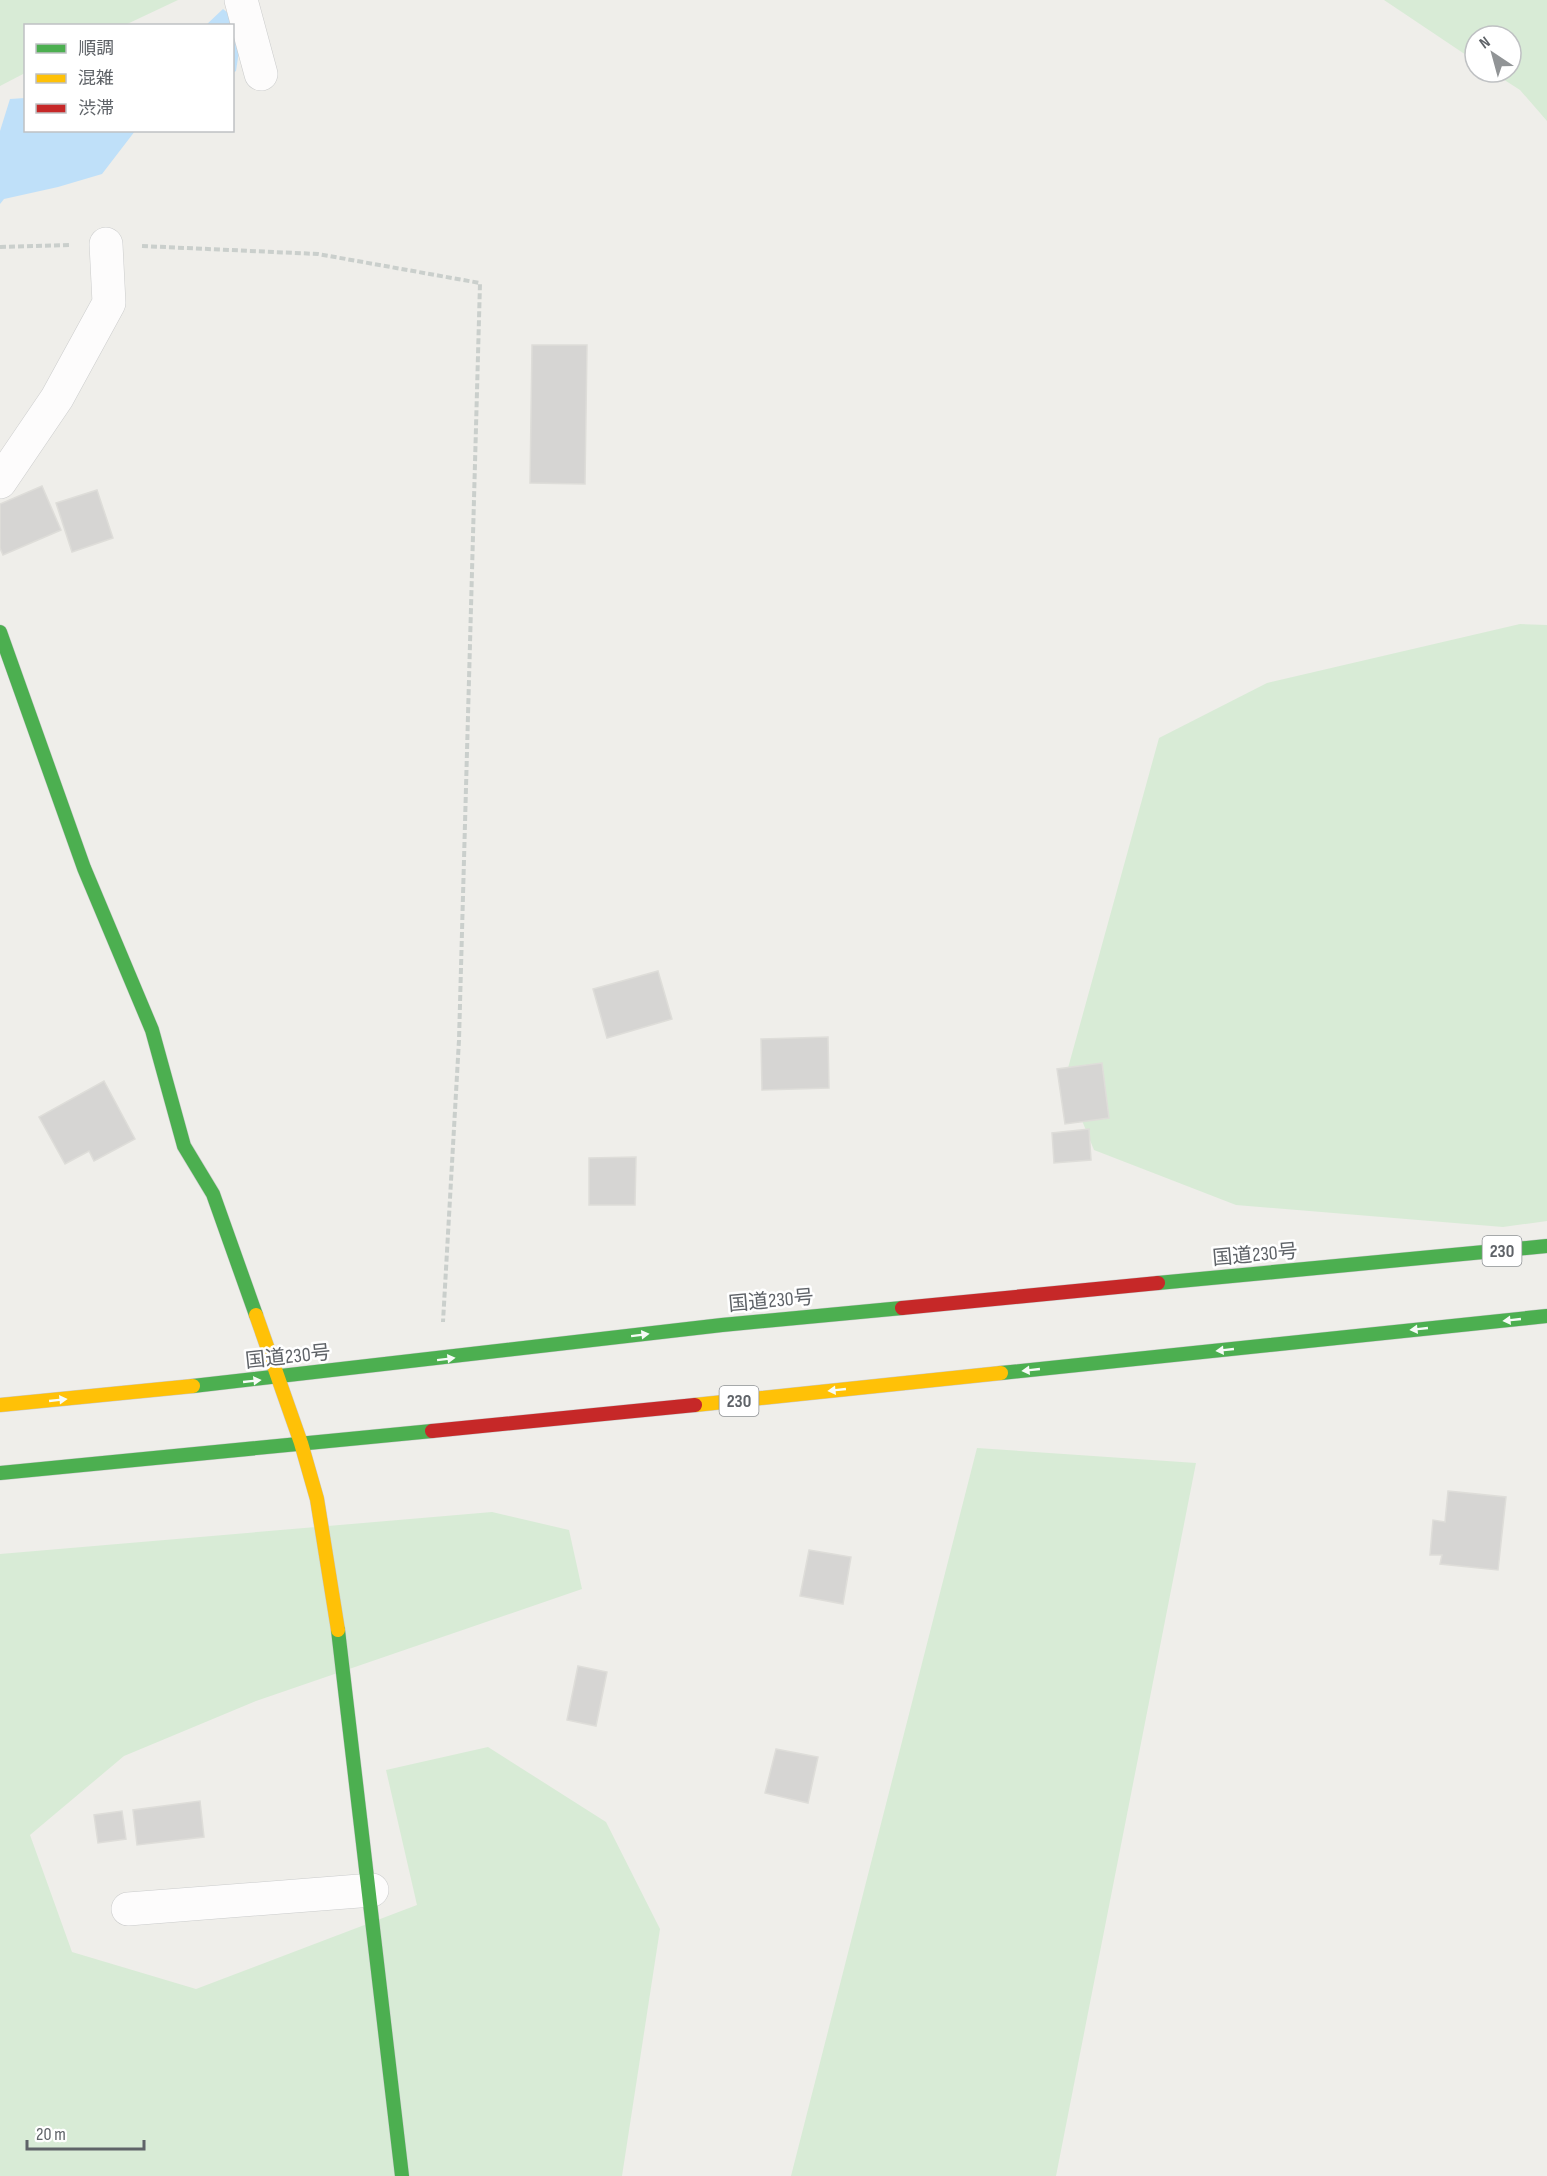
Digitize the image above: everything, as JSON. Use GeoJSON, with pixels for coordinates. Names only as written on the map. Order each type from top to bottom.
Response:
{"type":"FeatureCollection","features":[{"type":"Feature","properties":{"kind":"main road"},"geometry":{"type":"LineString","coordinates":[[0,632],[84,868],[152,1030],[184,1146],[213,1194],[301,1443],[317,1499],[344,1665],[372,1890],[402,2176]]}},
{"type":"Feature","properties":{"kind":"main road","name":"国道230号"},"geometry":{"type":"LineString","coordinates":[[0,1405],[278,1378],[722,1325],[1547,1246]]}},
{"type":"Feature","properties":{"kind":"main road","name":"230"},"geometry":{"type":"LineString","coordinates":[[0,1473],[736,1401],[1547,1316]]}},
{"type":"Feature","properties":{"kind":"street"},"geometry":{"type":"LineString","coordinates":[[242,0],[261,74]]}},
{"type":"Feature","properties":{"kind":"street"},"geometry":{"type":"LineString","coordinates":[[0,482],[57,398],[109,303],[106,244]]}},
{"type":"Feature","properties":{"kind":"street"},"geometry":{"type":"LineString","coordinates":[[128,1909],[372,1890]]}},
{"type":"Feature","properties":{"kind":"path"},"geometry":{"type":"LineString","coordinates":[[0,247],[106,244],[318,254],[480,282],[459,1028],[441,1359]]}},
{"type":"Feature","properties":{"kind":"green space"},"geometry":{"type":"Polygon","coordinates":[[[0,0],[178,0],[127,24],[24,24],[24,74],[0,86],[0,0]]]}},
{"type":"Feature","properties":{"kind":"green space"},"geometry":{"type":"Polygon","coordinates":[[[1384,0],[1547,0],[1547,121],[1520,90],[1511,84],[1523,84],[1523,24],[1463,24],[1463,53],[1384,0]]]}},
{"type":"Feature","properties":{"kind":"green space"},"geometry":{"type":"Polygon","coordinates":[[[1520,624],[1547,625],[1547,1221],[1503,1227],[1236,1205],[1094,1150],[1065,1079],[1159,738],[1267,683],[1520,624]]]}},
{"type":"Feature","properties":{"kind":"green space"},"geometry":{"type":"Polygon","coordinates":[[[977,1448],[1196,1463],[1056,2176],[791,2176],[977,1448]]]}},
{"type":"Feature","properties":{"kind":"green space"},"geometry":{"type":"Polygon","coordinates":[[[492,1512],[569,1530],[582,1589],[256,1701],[124,1756],[30,1835],[72,1952],[196,1989],[417,1905],[386,1770],[488,1747],[606,1822],[660,1929],[622,2176],[0,2176],[0,1554],[492,1512]]]}},
{"type":"Feature","properties":{"kind":"water"},"geometry":{"type":"Polygon","coordinates":[[[223,9],[243,25],[234,72],[234,24],[207,24],[223,9]]]}},
{"type":"Feature","properties":{"kind":"water"},"geometry":{"type":"Polygon","coordinates":[[[24,98],[24,132],[134,132],[102,174],[4,199],[0,204],[0,131],[10,99],[24,98]]]}},
{"type":"Feature","properties":{"kind":"building"},"geometry":{"type":"Polygon","coordinates":[[[532,345],[587,345],[585,484],[530,483],[532,345]]]}},
{"type":"Feature","properties":{"kind":"building"},"geometry":{"type":"Polygon","coordinates":[[[42,486],[61,530],[3,555],[0,548],[0,504],[42,486]]]}},
{"type":"Feature","properties":{"kind":"building"},"geometry":{"type":"Polygon","coordinates":[[[97,490],[113,538],[72,552],[56,503],[97,490]]]}},
{"type":"Feature","properties":{"kind":"building"},"geometry":{"type":"Polygon","coordinates":[[[658,971],[672,1019],[607,1038],[593,989],[658,971]]]}},
{"type":"Feature","properties":{"kind":"building"},"geometry":{"type":"Polygon","coordinates":[[[828,1037],[829,1088],[762,1090],[761,1039],[828,1037]]]}},
{"type":"Feature","properties":{"kind":"building"},"geometry":{"type":"Polygon","coordinates":[[[1102,1063],[1109,1118],[1065,1124],[1057,1069],[1102,1063]]]}},
{"type":"Feature","properties":{"kind":"building"},"geometry":{"type":"Polygon","coordinates":[[[104,1081],[135,1139],[94,1161],[89,1151],[65,1164],[39,1117],[104,1081]]]}},
{"type":"Feature","properties":{"kind":"building"},"geometry":{"type":"Polygon","coordinates":[[[1089,1129],[1091,1160],[1054,1163],[1052,1133],[1089,1129]]]}},
{"type":"Feature","properties":{"kind":"building"},"geometry":{"type":"Polygon","coordinates":[[[636,1157],[635,1205],[589,1205],[589,1158],[636,1157]]]}},
{"type":"Feature","properties":{"kind":"building"},"geometry":{"type":"Polygon","coordinates":[[[1448,1491],[1506,1497],[1498,1570],[1440,1564],[1442,1555],[1430,1555],[1433,1520],[1445,1522],[1448,1491]]]}},
{"type":"Feature","properties":{"kind":"building"},"geometry":{"type":"Polygon","coordinates":[[[809,1550],[851,1557],[843,1604],[800,1596],[809,1550]]]}},
{"type":"Feature","properties":{"kind":"building"},"geometry":{"type":"Polygon","coordinates":[[[578,1666],[607,1672],[596,1726],[567,1720],[578,1666]]]}},
{"type":"Feature","properties":{"kind":"building"},"geometry":{"type":"Polygon","coordinates":[[[776,1749],[818,1757],[808,1803],[765,1793],[776,1749]]]}},
{"type":"Feature","properties":{"kind":"building"},"geometry":{"type":"Polygon","coordinates":[[[200,1801],[204,1837],[137,1845],[133,1810],[200,1801]]]}},
{"type":"Feature","properties":{"kind":"building"},"geometry":{"type":"Polygon","coordinates":[[[122,1811],[126,1839],[98,1843],[94,1815],[122,1811]]]}},
{"type":"Feature","properties":{"kind":"traffic: fast"},"geometry":{"type":"LineString","coordinates":[[0,632],[84,868],[152,1030],[184,1146],[213,1194],[256,1315]]}},
{"type":"Feature","properties":{"kind":"traffic: fast"},"geometry":{"type":"LineString","coordinates":[[1158,1283],[1547,1246]]}},
{"type":"Feature","properties":{"kind":"traffic: fast"},"geometry":{"type":"LineString","coordinates":[[193,1386],[722,1325],[902,1308]]}},
{"type":"Feature","properties":{"kind":"traffic: fast"},"geometry":{"type":"LineString","coordinates":[[1001,1373],[1547,1316]]}},
{"type":"Feature","properties":{"kind":"traffic: fast"},"geometry":{"type":"LineString","coordinates":[[0,1473],[432,1431]]}},
{"type":"Feature","properties":{"kind":"traffic: fast"},"geometry":{"type":"LineString","coordinates":[[338,1630],[402,2176]]}},
{"type":"Feature","properties":{"kind":"traffic: slow"},"geometry":{"type":"LineString","coordinates":[[256,1315],[301,1443],[317,1499],[338,1630]]}},
{"type":"Feature","properties":{"kind":"traffic: slow"},"geometry":{"type":"LineString","coordinates":[[695,1405],[1001,1373]]}},
{"type":"Feature","properties":{"kind":"traffic: slow"},"geometry":{"type":"LineString","coordinates":[[0,1405],[193,1386]]}},
{"type":"Feature","properties":{"kind":"traffic: jam"},"geometry":{"type":"LineString","coordinates":[[902,1308],[1158,1283]]}},
{"type":"Feature","properties":{"kind":"traffic: jam"},"geometry":{"type":"LineString","coordinates":[[432,1431],[695,1405]]}}]}
